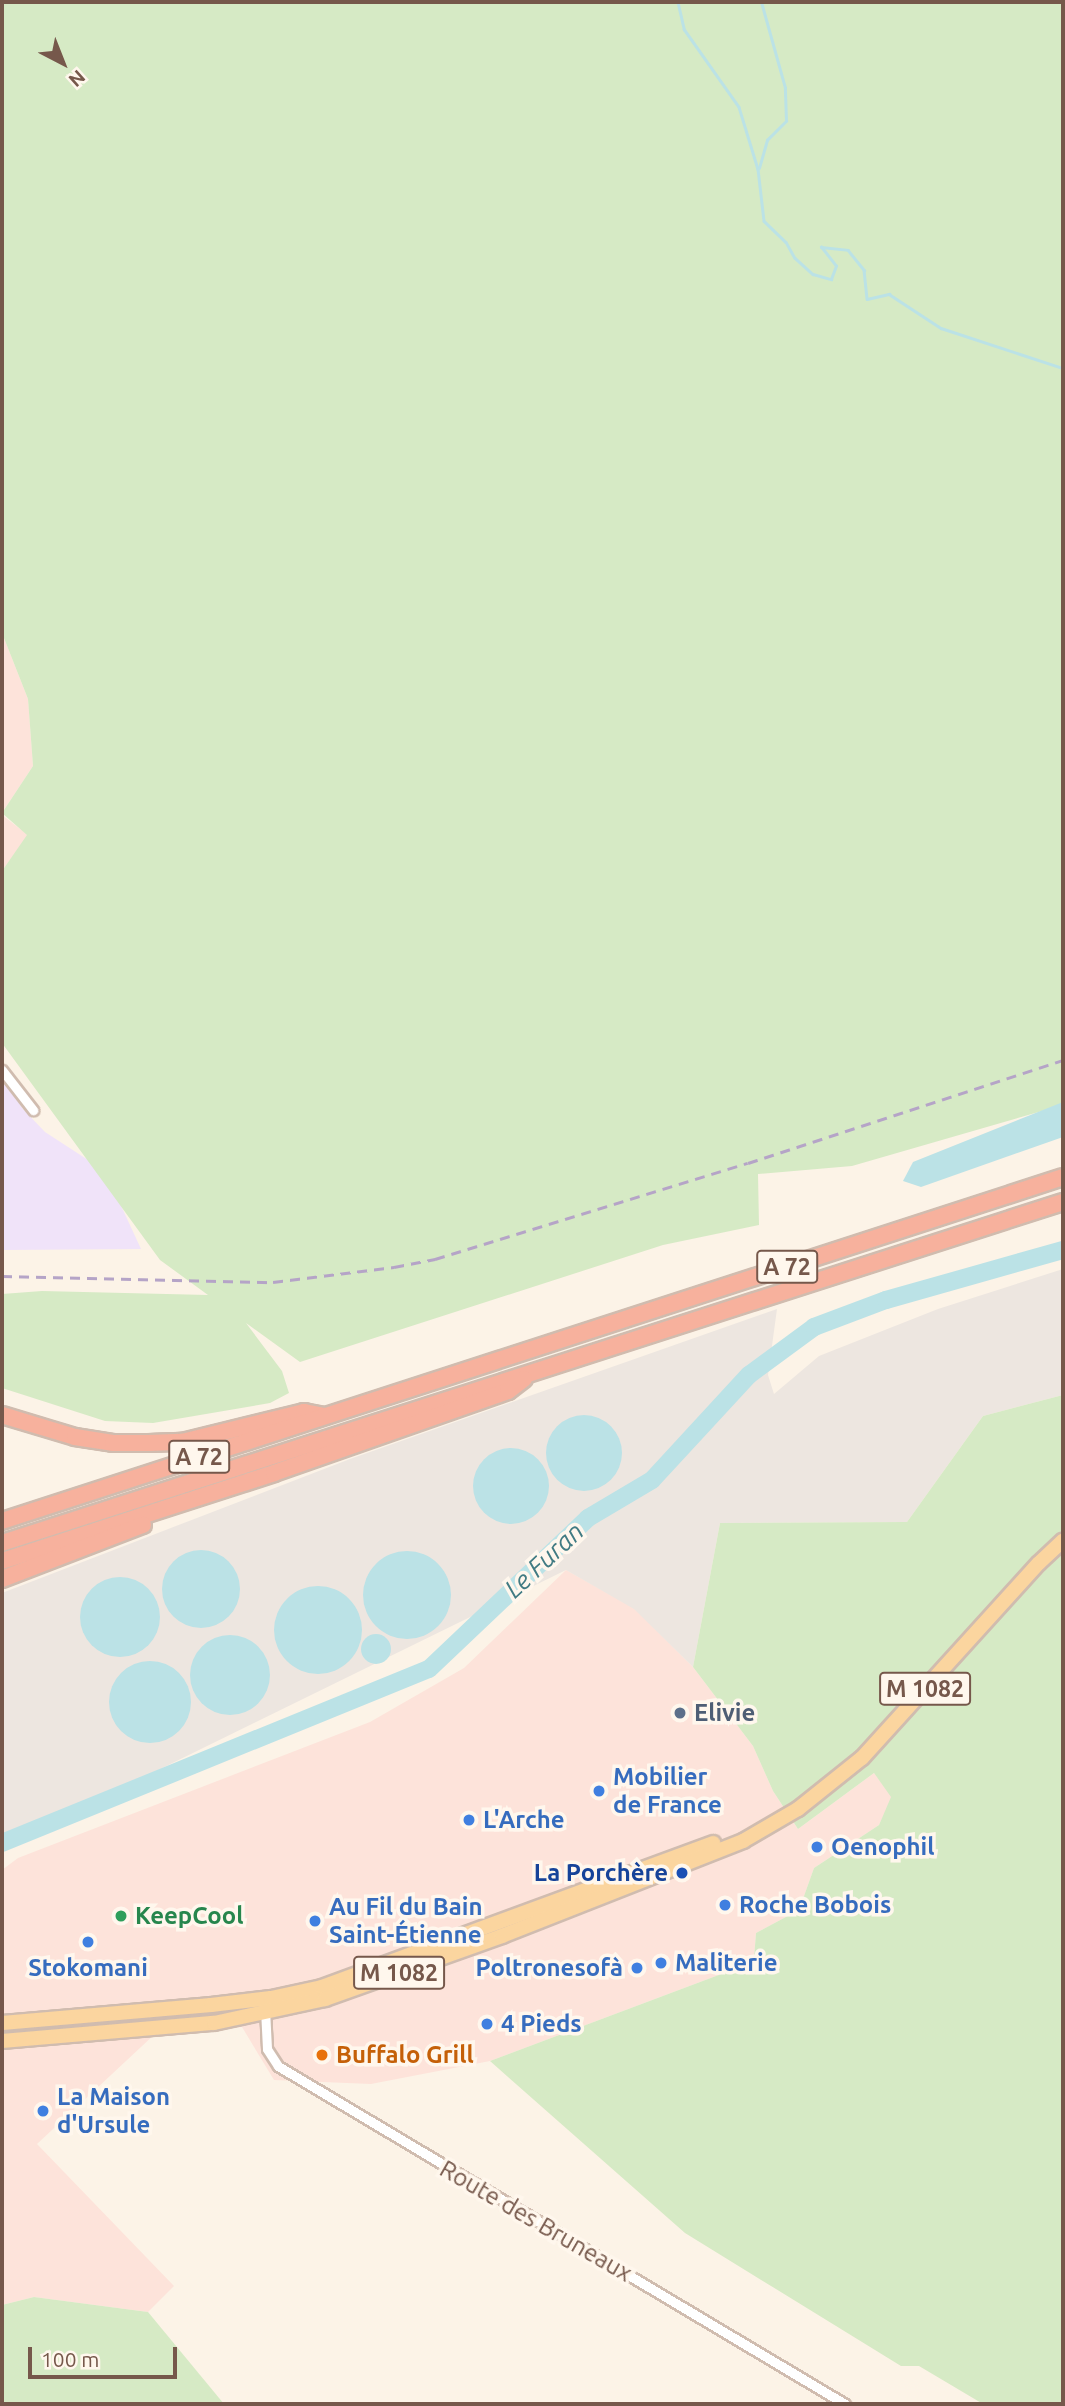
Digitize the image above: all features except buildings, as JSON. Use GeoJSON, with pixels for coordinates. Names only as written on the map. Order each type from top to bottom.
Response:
{"type":"FeatureCollection","features":[{"type":"Feature","properties":{"kind":"highway","name":"A 72"},"geometry":{"type":"LineString","coordinates":[[2,1521],[1063,1177]]}},
{"type":"Feature","properties":{"kind":"highway","name":"A 72"},"geometry":{"type":"LineString","coordinates":[[2,1543],[1063,1202]]}},
{"type":"Feature","properties":{"kind":"highway"},"geometry":{"type":"LineString","coordinates":[[2,1561],[274,1473],[508,1391],[534,1371]]}},
{"type":"Feature","properties":{"kind":"highway"},"geometry":{"type":"LineString","coordinates":[[2,1415],[75,1437],[137,1443],[181,1442],[304,1412],[327,1416]]}},
{"type":"Feature","properties":{"kind":"highway"},"geometry":{"type":"LineString","coordinates":[[2,1579],[244,1487],[274,1473]]}},
{"type":"Feature","properties":{"kind":"main road","name":"M 1082"},"geometry":{"type":"LineString","coordinates":[[2,2041],[181,2026],[325,1999],[502,1936],[743,1842],[798,1809],[862,1758],[1039,1563],[1063,1541]]}},
{"type":"Feature","properties":{"kind":"main road","name":"M 1082"},"geometry":{"type":"LineString","coordinates":[[2,2023],[271,1998],[321,1987],[774,1822]]}},
{"type":"Feature","properties":{"kind":"main road"},"geometry":{"type":"LineString","coordinates":[[177,2007],[181,2026]]}},
{"type":"Feature","properties":{"kind":"street"},"geometry":{"type":"LineString","coordinates":[[2,1070],[33,1110]]}},
{"type":"Feature","properties":{"kind":"street"},"geometry":{"type":"LineString","coordinates":[[264,2012],[271,1998]]}},
{"type":"Feature","properties":{"kind":"street","name":"Route des Bruneaux"},"geometry":{"type":"LineString","coordinates":[[264,2012],[267,2049],[278,2066],[845,2404]]}},
{"type":"Feature","properties":{"kind":"shaded area"},"geometry":{"type":"Polygon","coordinates":[[[2,633],[28,699],[33,766],[2,813],[2,633]]]}},
{"type":"Feature","properties":{"kind":"shaded area"},"geometry":{"type":"Polygon","coordinates":[[[2,815],[28,835],[2,871],[2,815]]]}},
{"type":"Feature","properties":{"kind":"shaded area"},"geometry":{"type":"Polygon","coordinates":[[[2,1078],[23,1109],[45,1132],[105,1171],[141,1249],[2,1250],[2,1078]]]}},
{"type":"Feature","properties":{"kind":"shaded area"},"geometry":{"type":"Polygon","coordinates":[[[1063,1269],[1063,1395],[983,1416],[907,1522],[720,1523],[693,1667],[634,1609],[566,1570],[146,1776],[2,1838],[2,1593],[350,1459],[777,1309],[768,1375],[774,1394],[819,1356],[938,1309],[1063,1269]]]}},
{"type":"Feature","properties":{"kind":"shaded area"},"geometry":{"type":"Polygon","coordinates":[[[566,1570],[634,1608],[693,1667],[753,1746],[773,1791],[798,1829],[874,1773],[892,1797],[879,1825],[814,1868],[799,1910],[756,1933],[754,1958],[740,1967],[490,2061],[371,2084],[274,2080],[242,2027],[156,2033],[37,2144],[174,2286],[148,2312],[34,2297],[2,2305],[2,1870],[18,1858],[370,1722],[464,1668],[566,1570]]]}},
{"type":"Feature","properties":{"kind":"green space"},"geometry":{"type":"Polygon","coordinates":[[[2,2],[1063,2],[1063,1105],[852,1166],[758,1174],[759,1225],[663,1245],[300,1362],[246,1323],[282,1371],[289,1393],[270,1403],[153,1423],[105,1421],[2,1388],[2,1294],[42,1291],[208,1295],[160,1260],[2,1043],[2,871],[27,835],[2,813],[33,766],[28,699],[2,633],[2,2]]]}},
{"type":"Feature","properties":{"kind":"green space"},"geometry":{"type":"Polygon","coordinates":[[[1063,1395],[1063,2404],[983,2404],[919,2366],[901,2366],[685,2233],[490,2061],[740,1967],[754,1958],[756,1933],[799,1910],[814,1868],[879,1825],[891,1797],[874,1773],[798,1829],[773,1791],[753,1746],[693,1667],[720,1523],[907,1522],[983,1416],[1063,1395]]]}},
{"type":"Feature","properties":{"kind":"green space"},"geometry":{"type":"Polygon","coordinates":[[[34,2297],[148,2312],[224,2404],[2,2404],[2,2305],[34,2297]]]}},
{"type":"Feature","properties":{"kind":"water"},"geometry":{"type":"Polygon","coordinates":[[[1063,1102],[1063,1137],[921,1187],[903,1181],[913,1162],[1063,1102]]]}},
{"type":"Feature","properties":{"kind":"water"},"geometry":{"type":"Polygon","coordinates":[[[577,1415],[591,1415],[605,1421],[616,1432],[620,1438],[620,1468],[611,1480],[599,1489],[577,1491],[563,1485],[552,1474],[546,1460],[546,1446],[552,1432],[563,1421],[577,1415]]]}},
{"type":"Feature","properties":{"kind":"water"},"geometry":{"type":"Polygon","coordinates":[[[519,1448],[532,1454],[543,1465],[549,1478],[547,1501],[532,1518],[519,1524],[503,1524],[490,1518],[475,1501],[473,1478],[479,1465],[496,1450],[519,1448]]]}},
{"type":"Feature","properties":{"kind":"water"},"geometry":{"type":"Polygon","coordinates":[[[201,1550],[216,1553],[229,1561],[237,1574],[240,1589],[237,1604],[229,1617],[216,1625],[201,1628],[186,1625],[173,1617],[165,1604],[162,1589],[165,1574],[173,1561],[186,1553],[201,1550]]]}},
{"type":"Feature","properties":{"kind":"water"},"geometry":{"type":"Polygon","coordinates":[[[407,1551],[424,1554],[438,1564],[448,1578],[451,1595],[448,1612],[438,1626],[424,1636],[407,1639],[390,1636],[376,1626],[366,1612],[363,1595],[366,1578],[376,1564],[390,1554],[407,1551]]]}},
{"type":"Feature","properties":{"kind":"water"},"geometry":{"type":"Polygon","coordinates":[[[120,1577],[135,1580],[148,1589],[157,1602],[160,1617],[157,1632],[148,1645],[135,1654],[120,1657],[105,1654],[92,1645],[83,1632],[80,1617],[83,1602],[92,1589],[105,1580],[120,1577]]]}},
{"type":"Feature","properties":{"kind":"water"},"geometry":{"type":"Polygon","coordinates":[[[309,1586],[327,1586],[343,1593],[355,1605],[362,1621],[362,1639],[355,1655],[343,1667],[327,1674],[309,1674],[293,1667],[281,1655],[274,1639],[274,1621],[281,1605],[293,1593],[309,1586]]]}},
{"type":"Feature","properties":{"kind":"water"},"geometry":{"type":"Polygon","coordinates":[[[376,1634],[386,1639],[391,1649],[386,1659],[376,1664],[366,1659],[361,1649],[366,1639],[376,1634]]]}},
{"type":"Feature","properties":{"kind":"water"},"geometry":{"type":"Polygon","coordinates":[[[230,1635],[245,1638],[258,1647],[267,1660],[270,1675],[267,1690],[258,1703],[245,1712],[230,1715],[215,1712],[202,1703],[193,1690],[190,1675],[193,1660],[202,1647],[215,1638],[230,1635]]]}},
{"type":"Feature","properties":{"kind":"water"},"geometry":{"type":"Polygon","coordinates":[[[150,1661],[166,1665],[179,1673],[187,1686],[191,1702],[187,1718],[179,1731],[166,1739],[150,1743],[134,1739],[121,1731],[113,1718],[109,1702],[113,1686],[121,1673],[134,1665],[150,1661]]]}},
{"type":"Feature","properties":{"kind":"waterway"},"geometry":{"type":"LineString","coordinates":[[678,2],[684,29],[739,107],[758,169],[764,221],[786,242],[795,258],[813,274],[831,279],[836,266],[821,247],[848,250],[864,270],[867,299],[889,294],[941,328],[1063,368]]}},
{"type":"Feature","properties":{"kind":"waterway"},"geometry":{"type":"LineString","coordinates":[[759,168],[767,140],[786,121],[785,88],[761,2]]}},
{"type":"Feature","properties":{"kind":"waterway","name":"Le Furan"},"geometry":{"type":"LineString","coordinates":[[2,1843],[429,1669],[588,1518],[652,1480],[749,1375],[814,1327],[886,1300],[1063,1250]]}},
{"type":"Feature","properties":{"kind":"railway"},"geometry":{"type":"LineString","coordinates":[[2,1276],[273,1282],[394,1267],[435,1259],[748,1163],[1063,1060]]}},
{"type":"Feature","properties":{"kind":"place","name":"Elivie"},"geometry":{"type":"Point","coordinates":[680,1713]}},
{"type":"Feature","properties":{"kind":"place","name":"Mobilier de France"},"geometry":{"type":"Point","coordinates":[599,1791]}},
{"type":"Feature","properties":{"kind":"place","name":"L'Arche"},"geometry":{"type":"Point","coordinates":[469,1820]}},
{"type":"Feature","properties":{"kind":"place","name":"Oenophil"},"geometry":{"type":"Point","coordinates":[817,1847]}},
{"type":"Feature","properties":{"kind":"place","name":"La Porchère"},"geometry":{"type":"Point","coordinates":[682,1873]}},
{"type":"Feature","properties":{"kind":"place","name":"Roche Bobois"},"geometry":{"type":"Point","coordinates":[725,1905]}},
{"type":"Feature","properties":{"kind":"place","name":"KeepCool"},"geometry":{"type":"Point","coordinates":[121,1916]}},
{"type":"Feature","properties":{"kind":"place","name":"Au Fil du Bain Saint-Étienne"},"geometry":{"type":"Point","coordinates":[315,1921]}},
{"type":"Feature","properties":{"kind":"place","name":"Stokomani"},"geometry":{"type":"Point","coordinates":[88,1942]}},
{"type":"Feature","properties":{"kind":"place","name":"Maliterie"},"geometry":{"type":"Point","coordinates":[661,1963]}},
{"type":"Feature","properties":{"kind":"place","name":"Poltronesofà"},"geometry":{"type":"Point","coordinates":[637,1968]}},
{"type":"Feature","properties":{"kind":"place","name":"4 Pieds"},"geometry":{"type":"Point","coordinates":[487,2024]}},
{"type":"Feature","properties":{"kind":"place","name":"Buffalo Grill"},"geometry":{"type":"Point","coordinates":[322,2055]}},
{"type":"Feature","properties":{"kind":"place","name":"La Maison d'Ursule"},"geometry":{"type":"Point","coordinates":[43,2111]}}]}
